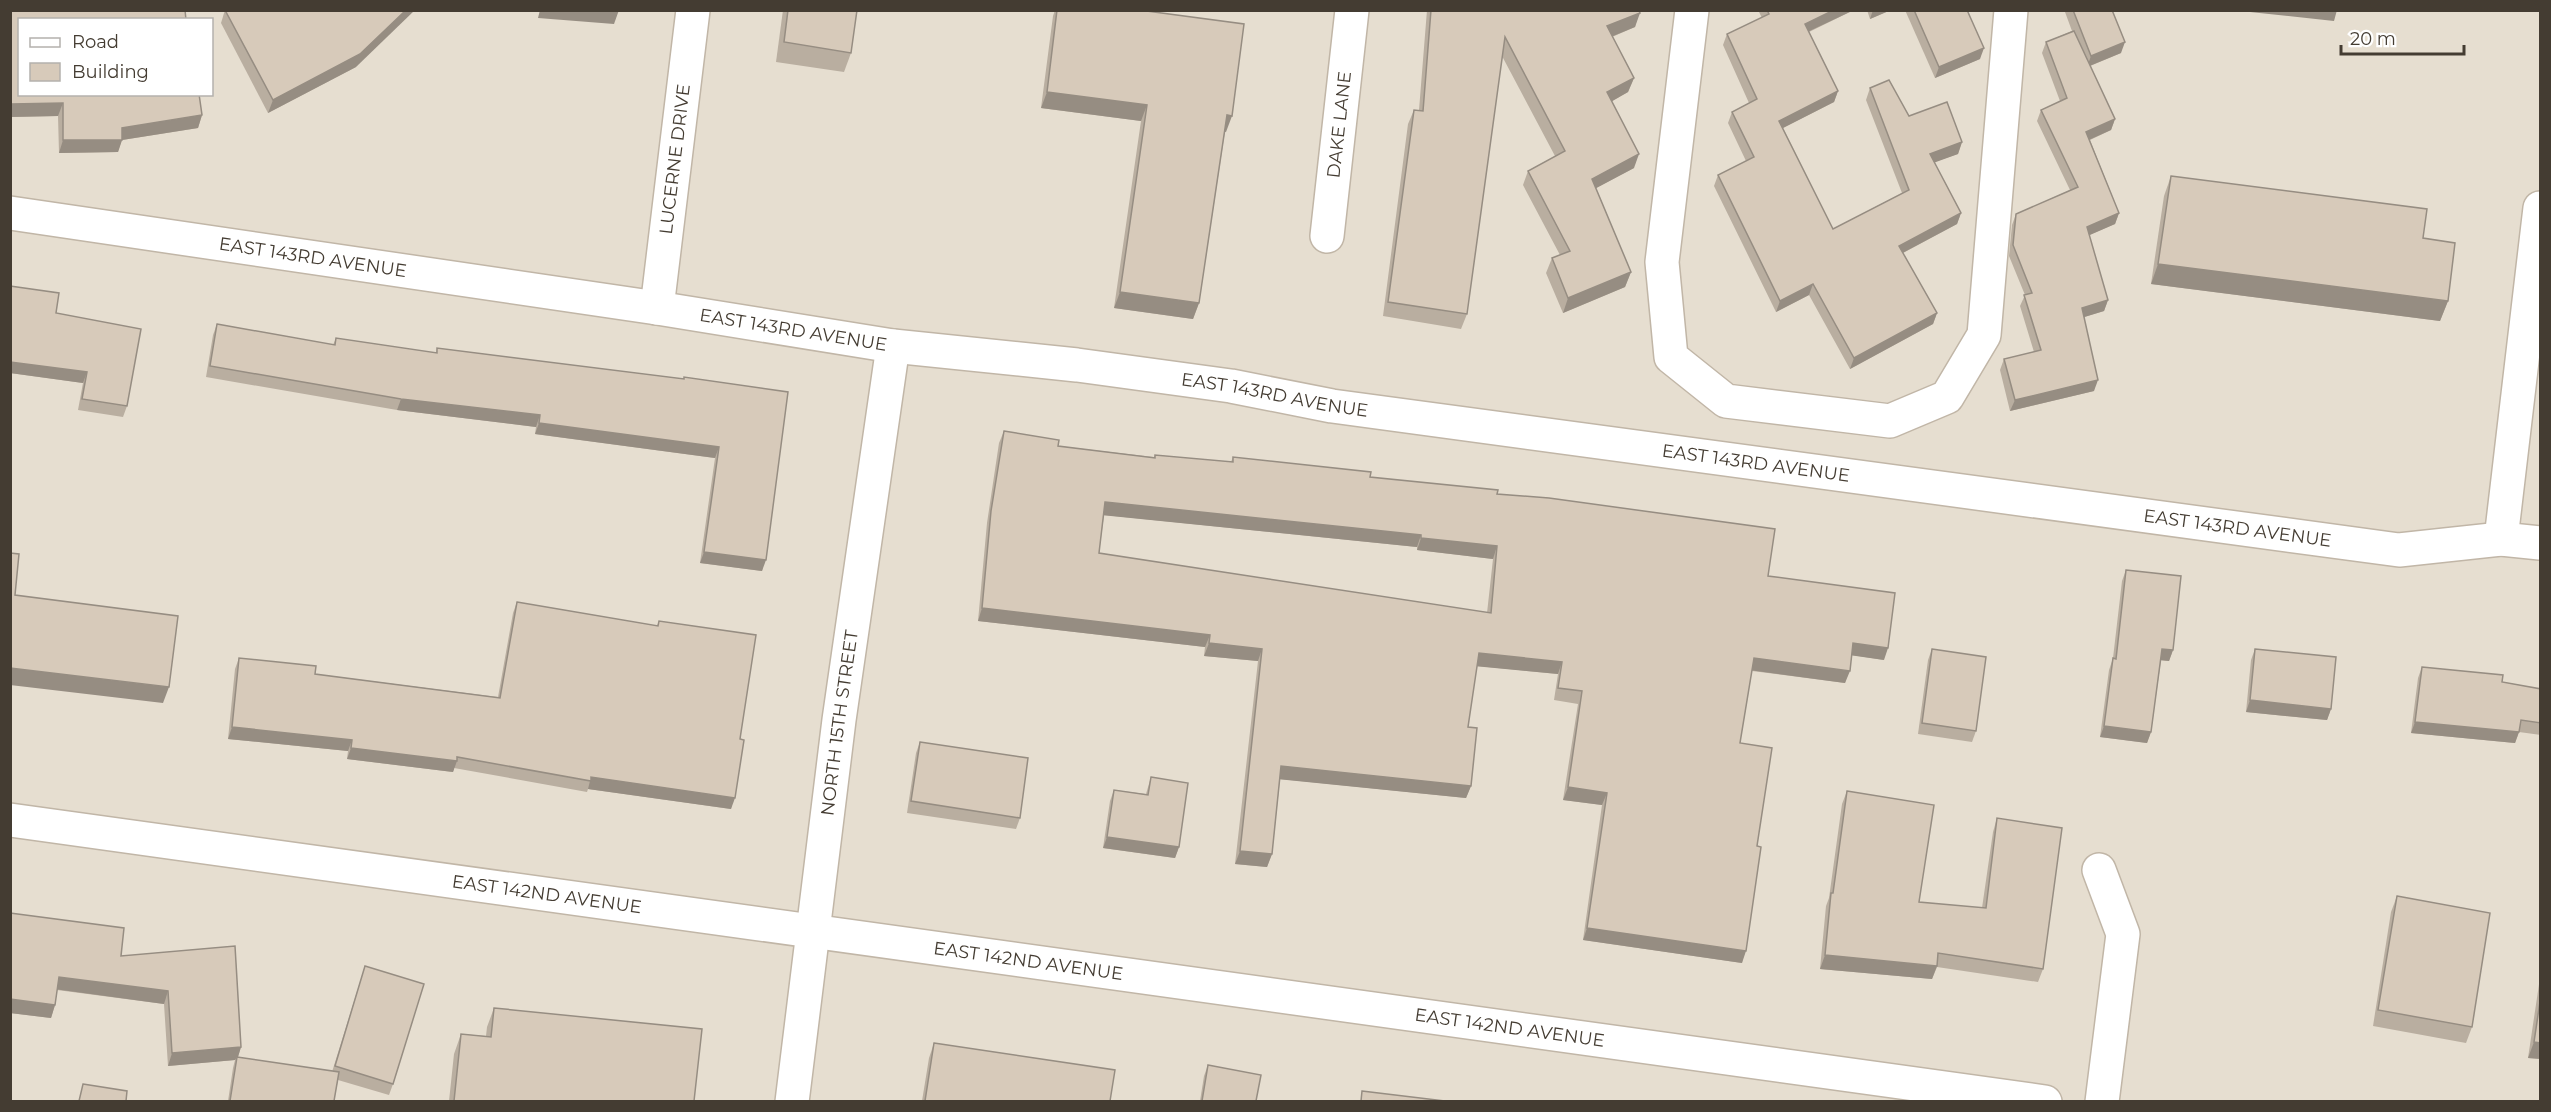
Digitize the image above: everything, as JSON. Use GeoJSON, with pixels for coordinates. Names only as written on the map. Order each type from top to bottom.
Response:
{"type":"FeatureCollection","features":[{"type":"Feature","properties":{"kind":"street","name":"LUCERNE DRIVE"},"geometry":{"type":"LineString","coordinates":[[657,308],[693,10]]}},
{"type":"Feature","properties":{"kind":"street","name":"DAKE LANE"},"geometry":{"type":"LineString","coordinates":[[1327,237],[1352,10]]}},
{"type":"Feature","properties":{"kind":"street"},"geometry":{"type":"LineString","coordinates":[[1692,10],[1662,262],[1671,357],[1726,400],[1890,422],[1947,397],[1984,335],[2011,10]]}},
{"type":"Feature","properties":{"kind":"street"},"geometry":{"type":"LineString","coordinates":[[2501,538],[2541,208]]}},
{"type":"Feature","properties":{"kind":"street","name":"EAST 143RD AVENUE"},"geometry":{"type":"LineString","coordinates":[[10,213],[657,308],[893,346],[1077,365],[1231,386],[1332,406],[2398,550],[2501,538],[2541,543]]}},
{"type":"Feature","properties":{"kind":"street","name":"NORTH 15TH STREET"},"geometry":{"type":"LineString","coordinates":[[792,1101],[839,720],[893,346]]}},
{"type":"Feature","properties":{"kind":"street","name":"EAST 142ND AVENUE"},"geometry":{"type":"LineString","coordinates":[[10,820],[2044,1101]]}},
{"type":"Feature","properties":{"kind":"street"},"geometry":{"type":"LineString","coordinates":[[2099,870],[2123,934],[2102,1101]]}},
{"type":"Feature","properties":{"kind":"shaded area"},"geometry":{"type":"Polygon","coordinates":[[[11,11],[2540,11],[2540,1101],[11,1101],[11,11]]]}},
{"type":"Feature","properties":{"kind":"building"},"geometry":{"type":"Polygon","coordinates":[[[10,10],[185,10],[186,18],[18,18],[18,96],[199,96],[202,115],[122,128],[122,140],[63,140],[63,103],[10,104],[10,10]]]}},
{"type":"Feature","properties":{"kind":"building"},"geometry":{"type":"Polygon","coordinates":[[[225,10],[406,10],[360,54],[273,100],[225,10]]]}},
{"type":"Feature","properties":{"kind":"building"},"geometry":{"type":"Polygon","coordinates":[[[788,10],[857,10],[851,53],[784,42],[788,10]]]}},
{"type":"Feature","properties":{"kind":"building"},"geometry":{"type":"Polygon","coordinates":[[[1057,10],[1139,10],[1244,24],[1232,116],[1227,115],[1199,303],[1120,292],[1147,105],[1047,92],[1057,10]]]}},
{"type":"Feature","properties":{"kind":"building"},"geometry":{"type":"Polygon","coordinates":[[[1431,10],[1639,10],[1640,13],[1607,26],[1634,78],[1607,92],[1639,154],[1592,179],[1631,272],[1568,298],[1552,258],[1570,251],[1528,171],[1565,151],[1505,37],[1467,314],[1388,302],[1414,110],[1423,111],[1431,10]]]}},
{"type":"Feature","properties":{"kind":"building"},"geometry":{"type":"Polygon","coordinates":[[[1767,10],[1834,10],[1805,24],[1838,91],[1779,121],[1833,229],[1909,190],[1870,88],[1889,80],[1909,116],[1947,102],[1962,142],[1930,154],[1961,213],[1899,246],[1937,313],[1854,358],[1813,284],[1780,301],[1718,175],[1754,157],[1732,112],[1757,99],[1727,34],[1769,14],[1767,10]]]}},
{"type":"Feature","properties":{"kind":"building"},"geometry":{"type":"Polygon","coordinates":[[[1914,10],[1967,10],[1984,48],[1939,67],[1914,10]]]}},
{"type":"Feature","properties":{"kind":"building"},"geometry":{"type":"Polygon","coordinates":[[[2073,10],[2112,10],[2125,42],[2091,56],[2073,10]]]}},
{"type":"Feature","properties":{"kind":"building"},"geometry":{"type":"Polygon","coordinates":[[[2074,31],[2115,119],[2086,132],[2119,213],[2087,227],[2108,300],[2082,308],[2098,380],[2015,400],[2004,359],[2041,350],[2024,295],[2032,293],[2013,245],[2016,214],[2078,187],[2041,110],[2067,98],[2046,42],[2074,31]]]}},
{"type":"Feature","properties":{"kind":"building"},"geometry":{"type":"Polygon","coordinates":[[[2171,176],[2427,209],[2423,238],[2455,243],[2448,301],[2158,264],[2171,176]]]}},
{"type":"Feature","properties":{"kind":"building"},"geometry":{"type":"Polygon","coordinates":[[[10,286],[59,293],[56,313],[141,329],[127,406],[82,399],[87,372],[10,362],[10,286]]]}},
{"type":"Feature","properties":{"kind":"building"},"geometry":{"type":"Polygon","coordinates":[[[217,324],[335,345],[336,338],[437,353],[437,348],[684,379],[684,377],[788,392],[766,560],[704,552],[719,447],[539,423],[540,415],[401,399],[210,366],[217,324]]]}},
{"type":"Feature","properties":{"kind":"building"},"geometry":{"type":"Polygon","coordinates":[[[1004,431],[1059,440],[1058,446],[1155,458],[1155,455],[1233,462],[1233,457],[1371,472],[1370,477],[1498,490],[1497,494],[1549,498],[1775,529],[1768,576],[1895,593],[1888,648],[1853,643],[1850,671],[1754,658],[1740,743],[1772,748],[1757,846],[1761,847],[1746,951],[1587,928],[1607,793],[1568,787],[1582,691],[1558,688],[1562,662],[1479,653],[1468,727],[1477,728],[1471,786],[1281,766],[1272,854],[1240,851],[1262,649],[1209,643],[1210,635],[982,608],[991,511],[1004,431]],[[1105,502],[1099,553],[1491,613],[1497,546],[1421,538],[1421,535],[1105,502]]]}},
{"type":"Feature","properties":{"kind":"building"},"geometry":{"type":"Polygon","coordinates":[[[10,553],[19,554],[15,595],[178,616],[169,687],[10,668],[10,553]]]}},
{"type":"Feature","properties":{"kind":"building"},"geometry":{"type":"Polygon","coordinates":[[[2126,570],[2181,576],[2173,650],[2162,649],[2151,732],[2104,726],[2113,658],[2116,659],[2126,570]]]}},
{"type":"Feature","properties":{"kind":"building"},"geometry":{"type":"Polygon","coordinates":[[[517,602],[658,626],[659,621],[756,635],[740,739],[744,740],[735,798],[591,777],[591,781],[457,757],[457,761],[351,748],[352,740],[232,727],[239,658],[316,666],[315,674],[500,698],[517,602]]]}},
{"type":"Feature","properties":{"kind":"building"},"geometry":{"type":"Polygon","coordinates":[[[1932,649],[1986,657],[1976,731],[1922,723],[1932,649]]]}},
{"type":"Feature","properties":{"kind":"building"},"geometry":{"type":"Polygon","coordinates":[[[2255,649],[2336,657],[2331,709],[2250,700],[2255,649]]]}},
{"type":"Feature","properties":{"kind":"building"},"geometry":{"type":"Polygon","coordinates":[[[2422,667],[2503,675],[2502,682],[2541,689],[2541,723],[2521,720],[2519,732],[2415,722],[2422,667]]]}},
{"type":"Feature","properties":{"kind":"building"},"geometry":{"type":"Polygon","coordinates":[[[920,742],[1028,758],[1020,818],[911,801],[920,742]]]}},
{"type":"Feature","properties":{"kind":"building"},"geometry":{"type":"Polygon","coordinates":[[[1151,777],[1188,783],[1179,847],[1107,837],[1114,790],[1148,795],[1151,777]]]}},
{"type":"Feature","properties":{"kind":"building"},"geometry":{"type":"Polygon","coordinates":[[[1847,791],[1934,805],[1919,902],[1986,908],[1997,818],[2062,828],[2043,969],[1938,953],[1937,966],[1825,955],[1831,893],[1833,893],[1847,791]]]}},
{"type":"Feature","properties":{"kind":"building"},"geometry":{"type":"Polygon","coordinates":[[[2397,896],[2490,913],[2472,1027],[2378,1010],[2397,896]]]}},
{"type":"Feature","properties":{"kind":"building"},"geometry":{"type":"Polygon","coordinates":[[[10,913],[124,928],[121,956],[235,946],[241,1047],[172,1053],[168,991],[59,977],[55,1005],[10,999],[10,913]]]}},
{"type":"Feature","properties":{"kind":"building"},"geometry":{"type":"Polygon","coordinates":[[[365,966],[424,984],[393,1084],[335,1066],[365,966]]]}},
{"type":"Feature","properties":{"kind":"building"},"geometry":{"type":"Polygon","coordinates":[[[2541,995],[2541,1043],[2534,1042],[2541,995]]]}},
{"type":"Feature","properties":{"kind":"building"},"geometry":{"type":"Polygon","coordinates":[[[494,1008],[702,1029],[694,1101],[454,1101],[461,1034],[491,1037],[494,1008]]]}},
{"type":"Feature","properties":{"kind":"building"},"geometry":{"type":"Polygon","coordinates":[[[934,1043],[1115,1070],[1110,1101],[925,1101],[934,1043]]]}},
{"type":"Feature","properties":{"kind":"building"},"geometry":{"type":"Polygon","coordinates":[[[237,1057],[339,1072],[334,1101],[230,1101],[237,1057]]]}},
{"type":"Feature","properties":{"kind":"building"},"geometry":{"type":"Polygon","coordinates":[[[1208,1065],[1261,1075],[1256,1101],[1202,1101],[1208,1065]]]}},
{"type":"Feature","properties":{"kind":"building"},"geometry":{"type":"Polygon","coordinates":[[[83,1084],[127,1091],[126,1101],[79,1101],[83,1084]]]}},
{"type":"Feature","properties":{"kind":"building"},"geometry":{"type":"Polygon","coordinates":[[[1362,1091],[1445,1101],[1361,1101],[1362,1091]]]}}]}
